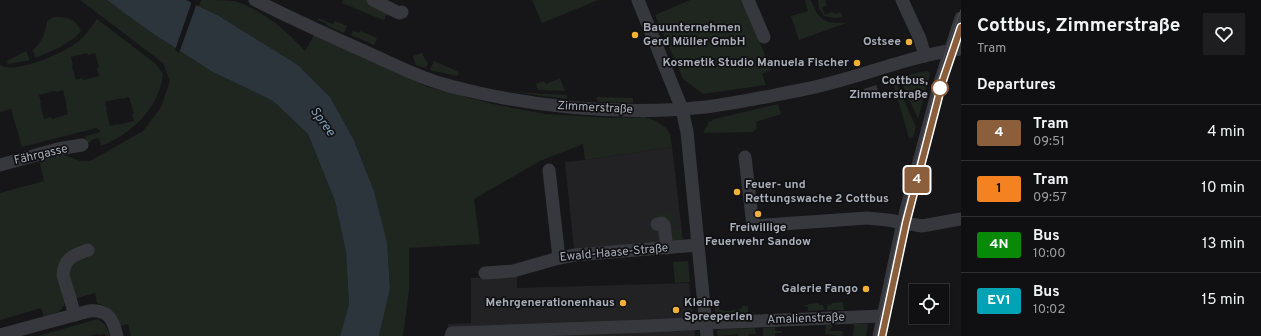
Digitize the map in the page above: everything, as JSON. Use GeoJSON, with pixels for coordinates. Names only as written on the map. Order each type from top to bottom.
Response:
{"type":"FeatureCollection","features":[{"type":"Feature","properties":{"kind":"street","name":"Zimmerstraße"},"geometry":{"type":"LineString","coordinates":[[255,0],[297,22],[397,66],[443,84],[541,105],[575,108],[616,110],[682,109],[716,106],[820,87],[925,56],[955,50]]}},
{"type":"Feature","properties":{"kind":"street"},"geometry":{"type":"LineString","coordinates":[[373,0],[399,13],[402,12]]}},
{"type":"Feature","properties":{"kind":"street"},"geometry":{"type":"LineString","coordinates":[[638,0],[682,109],[687,132],[707,336]]}},
{"type":"Feature","properties":{"kind":"street"},"geometry":{"type":"LineString","coordinates":[[748,0],[764,37]]}},
{"type":"Feature","properties":{"kind":"street"},"geometry":{"type":"LineString","coordinates":[[902,0],[920,39],[925,56]]}},
{"type":"Feature","properties":{"kind":"street"},"geometry":{"type":"LineString","coordinates":[[880,336],[903,222],[932,110],[955,50],[961,18]]}},
{"type":"Feature","properties":{"kind":"street","name":"Fährgasse"},"geometry":{"type":"LineString","coordinates":[[0,165],[58,149],[82,146]]}},
{"type":"Feature","properties":{"kind":"street"},"geometry":{"type":"LineString","coordinates":[[745,157],[753,226],[867,218],[903,222],[922,226],[961,219]]}},
{"type":"Feature","properties":{"kind":"street"},"geometry":{"type":"LineString","coordinates":[[549,170],[559,258]]}},
{"type":"Feature","properties":{"kind":"street"},"geometry":{"type":"LineString","coordinates":[[657,224],[662,223],[664,225],[667,248]]}},
{"type":"Feature","properties":{"kind":"street","name":"Ewald-Haase-Straße"},"geometry":{"type":"LineString","coordinates":[[485,273],[513,271],[575,255],[698,245]]}},
{"type":"Feature","properties":{"kind":"street"},"geometry":{"type":"LineString","coordinates":[[75,315],[63,275],[64,268],[66,262],[73,256],[88,250]]}},
{"type":"Feature","properties":{"kind":"street"},"geometry":{"type":"LineString","coordinates":[[0,335],[96,310],[104,312],[110,318],[117,336]]}},
{"type":"Feature","properties":{"kind":"street","name":"Amalienstraße"},"geometry":{"type":"LineString","coordinates":[[451,336],[452,332],[648,331],[706,322],[883,316]]}},
{"type":"Feature","properties":{"kind":"shaded area"},"geometry":{"type":"Polygon","coordinates":[[[80,0],[107,0],[149,31],[211,71],[273,101],[308,134],[335,201],[346,252],[349,304],[340,336],[131,336],[128,324],[120,326],[115,313],[97,303],[95,293],[74,299],[66,258],[66,298],[63,307],[59,311],[44,317],[41,308],[0,320],[0,193],[44,181],[39,159],[59,153],[80,161],[90,161],[143,131],[161,107],[170,81],[163,63],[80,0]]]}},
{"type":"Feature","properties":{"kind":"shaded area"},"geometry":{"type":"Polygon","coordinates":[[[201,0],[235,1],[264,15],[290,36],[305,51],[314,35],[428,87],[493,104],[545,114],[612,118],[645,117],[656,121],[666,128],[670,134],[672,147],[585,160],[583,144],[540,161],[474,199],[480,244],[409,248],[409,291],[403,336],[379,336],[390,289],[387,242],[374,191],[353,138],[330,97],[298,65],[219,16],[199,6],[201,0]]]}},
{"type":"Feature","properties":{"kind":"shaded area"},"geometry":{"type":"Polygon","coordinates":[[[343,0],[367,0],[386,12],[388,15],[385,16],[385,19],[383,20],[342,3],[343,0]]]}},
{"type":"Feature","properties":{"kind":"shaded area"},"geometry":{"type":"Polygon","coordinates":[[[532,0],[598,0],[542,23],[532,0]]]}},
{"type":"Feature","properties":{"kind":"shaded area"},"geometry":{"type":"Polygon","coordinates":[[[690,0],[743,0],[771,70],[762,74],[766,85],[703,94],[683,79],[655,15],[690,0]]]}},
{"type":"Feature","properties":{"kind":"shaded area"},"geometry":{"type":"Polygon","coordinates":[[[805,0],[810,0],[819,16],[826,21],[835,23],[849,22],[799,40],[791,16],[808,11],[805,0]]]}},
{"type":"Feature","properties":{"kind":"shaded area"},"geometry":{"type":"Polygon","coordinates":[[[818,0],[825,0],[827,5],[822,8],[825,15],[831,12],[836,14],[840,12],[843,17],[834,18],[824,16],[819,8],[818,0]]]}},
{"type":"Feature","properties":{"kind":"shaded area"},"geometry":{"type":"Polygon","coordinates":[[[54,17],[70,19],[76,23],[81,31],[66,44],[35,58],[33,50],[43,37],[47,21],[54,17]]]}},
{"type":"Feature","properties":{"kind":"shaded area"},"geometry":{"type":"Polygon","coordinates":[[[318,18],[333,24],[335,21],[347,26],[344,33],[326,25],[327,24],[318,20],[318,18]]]}},
{"type":"Feature","properties":{"kind":"shaded area"},"geometry":{"type":"Polygon","coordinates":[[[97,19],[156,64],[163,74],[161,86],[156,98],[150,108],[133,127],[123,135],[101,146],[99,138],[91,140],[91,142],[87,143],[85,136],[101,131],[96,128],[22,147],[11,109],[0,112],[0,65],[17,67],[28,65],[63,51],[79,41],[97,19]],[[87,53],[71,57],[76,80],[99,76],[97,68],[99,67],[95,53],[88,55],[87,53]],[[63,90],[39,95],[44,119],[51,117],[52,119],[68,114],[63,90]],[[129,97],[105,102],[110,126],[134,121],[132,114],[134,114],[129,97]]]}},
{"type":"Feature","properties":{"kind":"shaded area"},"geometry":{"type":"Polygon","coordinates":[[[353,31],[359,33],[360,31],[377,38],[374,45],[351,35],[353,31]]]}},
{"type":"Feature","properties":{"kind":"shaded area"},"geometry":{"type":"Polygon","coordinates":[[[26,51],[30,60],[8,64],[7,61],[26,51]]]}},
{"type":"Feature","properties":{"kind":"shaded area"},"geometry":{"type":"Polygon","coordinates":[[[422,53],[428,62],[426,68],[416,65],[413,56],[422,53]]]}},
{"type":"Feature","properties":{"kind":"shaded area"},"geometry":{"type":"Polygon","coordinates":[[[434,61],[459,73],[457,76],[430,70],[434,61]]]}},
{"type":"Feature","properties":{"kind":"shaded area"},"geometry":{"type":"Polygon","coordinates":[[[926,71],[930,74],[918,119],[899,77],[926,71]]]}},
{"type":"Feature","properties":{"kind":"shaded area"},"geometry":{"type":"Polygon","coordinates":[[[560,78],[565,91],[538,90],[536,84],[544,81],[546,84],[560,78]]]}},
{"type":"Feature","properties":{"kind":"shaded area"},"geometry":{"type":"Polygon","coordinates":[[[894,78],[916,127],[913,137],[909,138],[892,79],[894,78]]]}},
{"type":"Feature","properties":{"kind":"shaded area"},"geometry":{"type":"Polygon","coordinates":[[[513,92],[567,95],[567,99],[513,92]]]}},
{"type":"Feature","properties":{"kind":"shaded area"},"geometry":{"type":"Polygon","coordinates":[[[596,97],[633,98],[633,103],[598,102],[596,97]]]}},
{"type":"Feature","properties":{"kind":"shaded area"},"geometry":{"type":"Polygon","coordinates":[[[778,104],[781,114],[756,122],[757,129],[752,132],[703,133],[709,122],[715,119],[778,104]]]}},
{"type":"Feature","properties":{"kind":"shaded area"},"geometry":{"type":"Polygon","coordinates":[[[672,147],[683,241],[574,249],[565,162],[672,147]]]}},
{"type":"Feature","properties":{"kind":"shaded area"},"geometry":{"type":"Polygon","coordinates":[[[672,212],[674,227],[669,227],[656,219],[656,214],[672,212]]]}},
{"type":"Feature","properties":{"kind":"shaded area"},"geometry":{"type":"Polygon","coordinates":[[[681,229],[682,242],[672,243],[670,230],[681,229]]]}},
{"type":"Feature","properties":{"kind":"shaded area"},"geometry":{"type":"Polygon","coordinates":[[[688,261],[690,282],[675,283],[673,262],[688,261]]]}},
{"type":"Feature","properties":{"kind":"shaded area"},"geometry":{"type":"Polygon","coordinates":[[[517,277],[517,288],[689,283],[695,336],[448,336],[448,324],[471,323],[471,278],[517,277]]]}},
{"type":"Feature","properties":{"kind":"shaded area"},"geometry":{"type":"Polygon","coordinates":[[[843,302],[844,310],[827,310],[827,305],[843,302]]]}},
{"type":"Feature","properties":{"kind":"shaded area"},"geometry":{"type":"Polygon","coordinates":[[[819,303],[819,305],[823,305],[824,310],[808,311],[808,307],[804,306],[808,304],[819,303]]]}},
{"type":"Feature","properties":{"kind":"shaded area"},"geometry":{"type":"Polygon","coordinates":[[[742,306],[748,306],[748,313],[718,314],[715,312],[715,307],[719,307],[720,310],[727,311],[742,309],[742,306]]]}},
{"type":"Feature","properties":{"kind":"shaded area"},"geometry":{"type":"Polygon","coordinates":[[[98,319],[106,326],[110,336],[106,336],[105,334],[97,334],[89,336],[38,336],[98,319]]]}},
{"type":"Feature","properties":{"kind":"shaded area"},"geometry":{"type":"Polygon","coordinates":[[[854,324],[868,325],[866,336],[853,336],[854,324]]]}},
{"type":"Feature","properties":{"kind":"shaded area"},"geometry":{"type":"Polygon","coordinates":[[[826,325],[833,325],[829,331],[843,331],[842,336],[825,334],[826,325]]]}},
{"type":"Feature","properties":{"kind":"shaded area"},"geometry":{"type":"Polygon","coordinates":[[[775,327],[775,331],[782,331],[782,333],[775,333],[775,336],[763,336],[763,328],[775,327]]]}},
{"type":"Feature","properties":{"kind":"shaded area"},"geometry":{"type":"Polygon","coordinates":[[[755,328],[756,334],[749,334],[748,336],[738,336],[738,334],[718,336],[717,331],[720,329],[755,328]]]}},
{"type":"Feature","properties":{"kind":"water","name":"Spree"},"geometry":{"type":"Polygon","coordinates":[[[107,0],[186,0],[219,16],[298,65],[330,97],[353,138],[374,191],[387,242],[390,289],[379,336],[340,336],[349,304],[346,252],[335,201],[308,134],[273,101],[211,71],[149,31],[107,0]]]}},
{"type":"Feature","properties":{"kind":"pier"},"geometry":{"type":"Polygon","coordinates":[[[192,1],[197,3],[179,53],[175,50],[192,1]]]}},
{"type":"Feature","properties":{"kind":"tunnel"},"geometry":{"type":"LineString","coordinates":[[870,87],[873,96]]}},
{"type":"Feature","properties":{"kind":"tram line"},"geometry":{"type":"LineString","coordinates":[[876,336],[901,222],[936,84],[961,10]]}},
{"type":"Feature","properties":{"kind":"tram line","name":"4"},"geometry":{"type":"LineString","coordinates":[[882,336],[894,273],[906,223],[943,80],[961,27]]}},
{"type":"Feature","properties":{"kind":"place","name":"Bauunternehmen Gerd Müller GmbH"},"geometry":{"type":"Point","coordinates":[635,35]}},
{"type":"Feature","properties":{"kind":"place","name":"Ostsee"},"geometry":{"type":"Point","coordinates":[909,42]}},
{"type":"Feature","properties":{"kind":"place","name":"Kosmetik Studio Manuela Fischer"},"geometry":{"type":"Point","coordinates":[857,63]}},
{"type":"Feature","properties":{"kind":"place","name":"Cottbus, Zimmerstraße"},"geometry":{"type":"Point","coordinates":[940,88]}},
{"type":"Feature","properties":{"kind":"place","name":"Feuer- und Rettungswache 2 Cottbus"},"geometry":{"type":"Point","coordinates":[737,192]}},
{"type":"Feature","properties":{"kind":"place","name":"Freiwillige Feuerwehr Sandow"},"geometry":{"type":"Point","coordinates":[758,214]}},
{"type":"Feature","properties":{"kind":"place","name":"Galerie Fango"},"geometry":{"type":"Point","coordinates":[866,289]}},
{"type":"Feature","properties":{"kind":"place","name":"Mehrgenerationenhaus"},"geometry":{"type":"Point","coordinates":[623,303]}},
{"type":"Feature","properties":{"kind":"place","name":"Kleine Spreeperlen"},"geometry":{"type":"Point","coordinates":[676,310]}}]}
